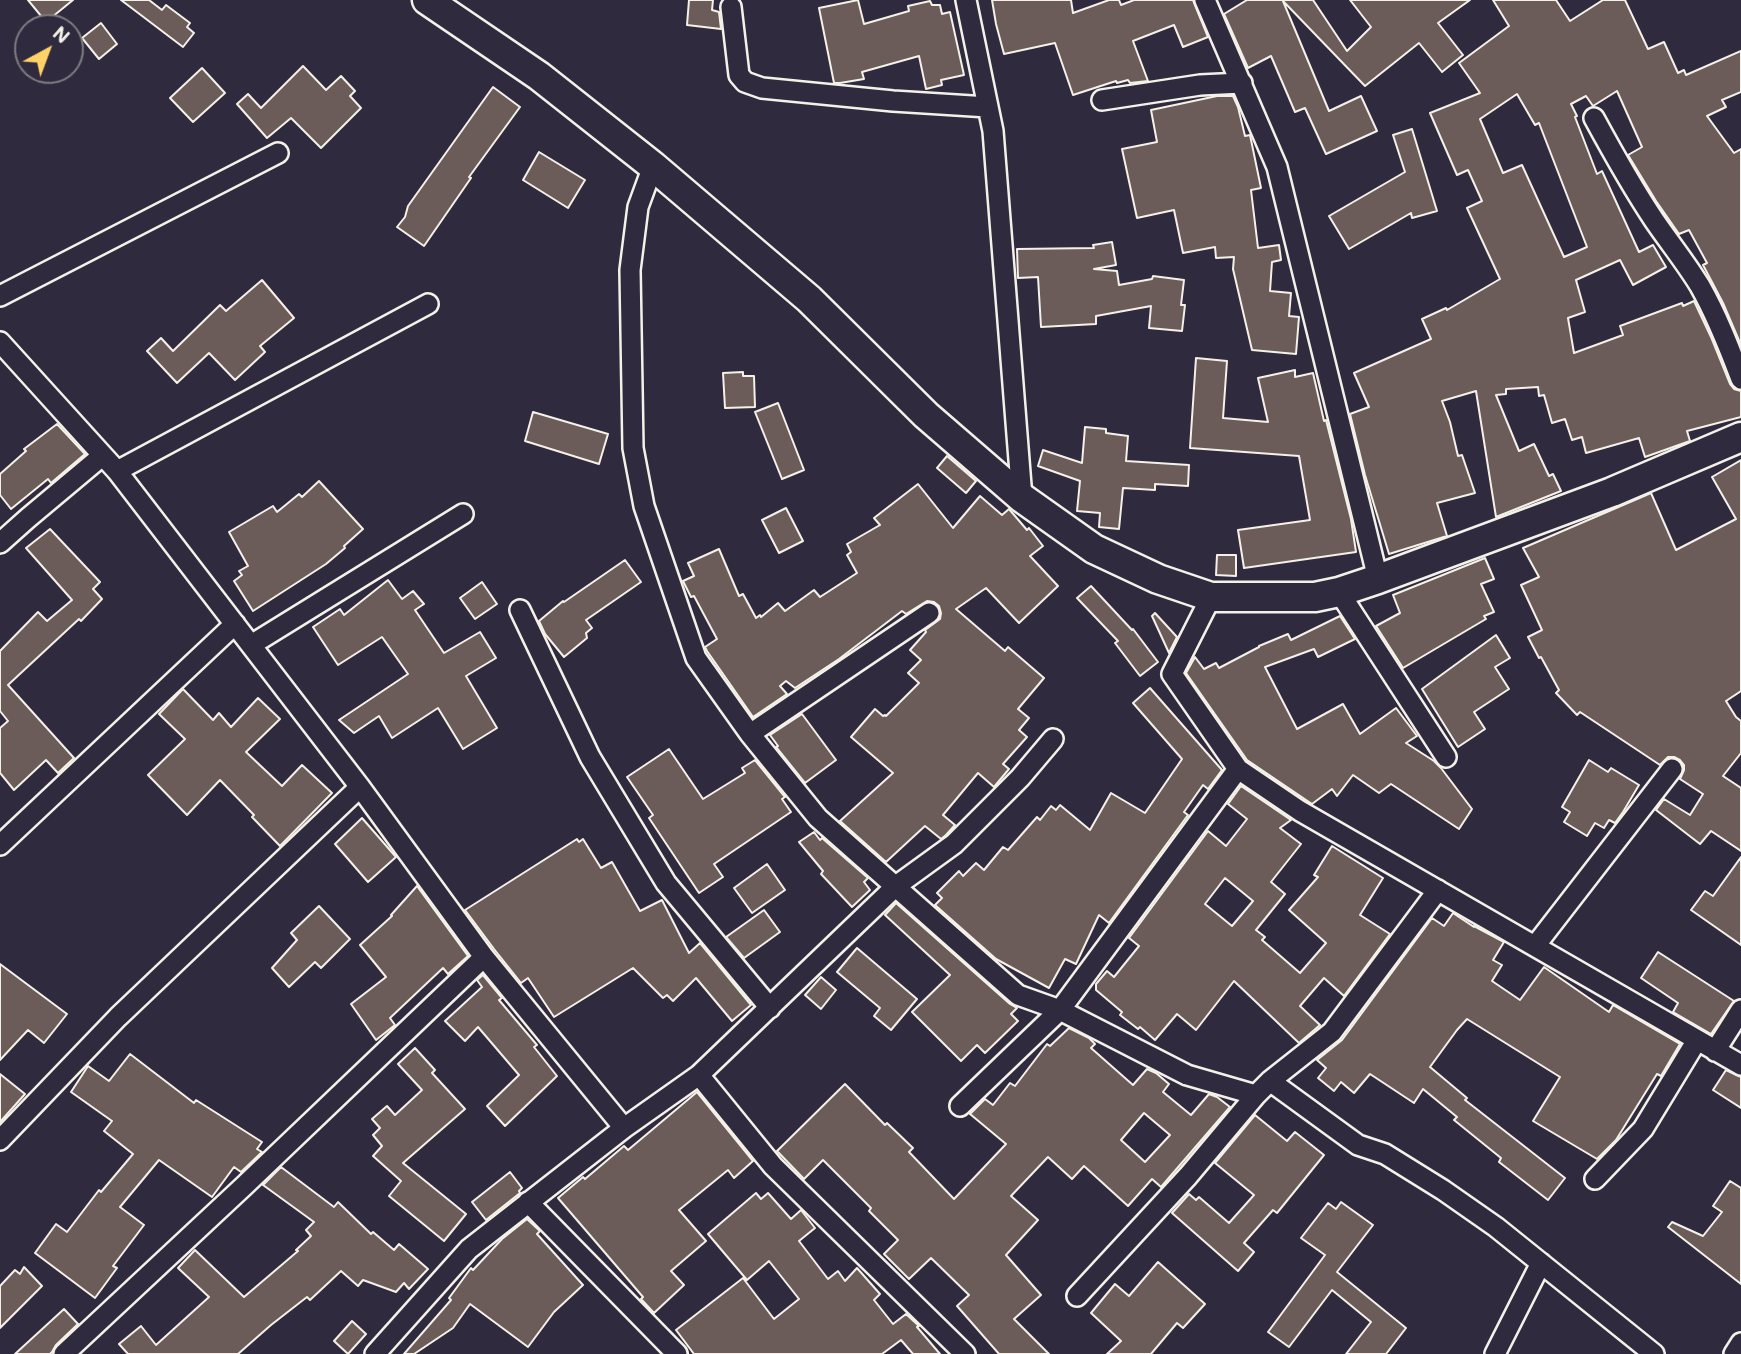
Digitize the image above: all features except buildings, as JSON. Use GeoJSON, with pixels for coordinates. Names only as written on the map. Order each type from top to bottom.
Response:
{"type":"FeatureCollection","features":[{"type":"Feature","properties":{"kind":"street"},"geometry":{"type":"LineString","coordinates":[[428,0],[539,76],[653,166],[809,299],[926,415],[1022,498],[1094,548],[1157,579],[1211,597],[1315,597],[1339,592],[1612,492],[1741,437]]}},
{"type":"Feature","properties":{"kind":"street"},"geometry":{"type":"LineString","coordinates":[[966,0],[993,131],[1022,498]]}},
{"type":"Feature","properties":{"kind":"street"},"geometry":{"type":"LineString","coordinates":[[1205,0],[1277,167],[1378,579]]}},
{"type":"Feature","properties":{"kind":"street"},"geometry":{"type":"LineString","coordinates":[[731,7],[739,75],[745,82],[762,88],[988,107]]}},
{"type":"Feature","properties":{"kind":"street"},"geometry":{"type":"LineString","coordinates":[[1102,100],[1200,85],[1242,83]]}},
{"type":"Feature","properties":{"kind":"street"},"geometry":{"type":"LineString","coordinates":[[1594,118],[1634,190],[1701,288],[1725,335],[1741,379]]}},
{"type":"Feature","properties":{"kind":"street"},"geometry":{"type":"LineString","coordinates":[[0,296],[278,153]]}},
{"type":"Feature","properties":{"kind":"street"},"geometry":{"type":"LineString","coordinates":[[653,166],[638,207],[629,270],[633,448],[644,506],[696,658],[750,734],[818,818],[1018,995],[1060,1010],[1187,1075],[1263,1088],[1358,1145],[1385,1154],[1496,1227],[1654,1354]]}},
{"type":"Feature","properties":{"kind":"street"},"geometry":{"type":"LineString","coordinates":[[117,471],[428,304]]}},
{"type":"Feature","properties":{"kind":"street"},"geometry":{"type":"LineString","coordinates":[[0,342],[117,471],[360,787],[484,957],[624,1128]]}},
{"type":"Feature","properties":{"kind":"street"},"geometry":{"type":"LineString","coordinates":[[0,543],[102,456]]}},
{"type":"Feature","properties":{"kind":"street"},"geometry":{"type":"LineString","coordinates":[[251,645],[463,514]]}},
{"type":"Feature","properties":{"kind":"street"},"geometry":{"type":"LineString","coordinates":[[1339,592],[1446,757]]}},
{"type":"Feature","properties":{"kind":"street"},"geometry":{"type":"LineString","coordinates":[[1211,597],[1172,674],[1238,769],[1300,811],[1741,1066]]}},
{"type":"Feature","properties":{"kind":"street"},"geometry":{"type":"LineString","coordinates":[[520,610],[590,757],[666,883],[770,1008]]}},
{"type":"Feature","properties":{"kind":"street"},"geometry":{"type":"LineString","coordinates":[[750,734],[929,613]]}},
{"type":"Feature","properties":{"kind":"street"},"geometry":{"type":"LineString","coordinates":[[0,845],[235,624]]}},
{"type":"Feature","properties":{"kind":"street"},"geometry":{"type":"LineString","coordinates":[[375,1354],[469,1249],[624,1128],[699,1075],[896,886],[954,844],[1020,778],[1053,739]]}},
{"type":"Feature","properties":{"kind":"street"},"geometry":{"type":"LineString","coordinates":[[960,1106],[1060,1010],[1238,769]]}},
{"type":"Feature","properties":{"kind":"street"},"geometry":{"type":"LineString","coordinates":[[1535,946],[1672,769]]}},
{"type":"Feature","properties":{"kind":"street"},"geometry":{"type":"LineString","coordinates":[[0,1140],[118,1017],[360,787]]}},
{"type":"Feature","properties":{"kind":"street"},"geometry":{"type":"LineString","coordinates":[[1077,1296],[1188,1177],[1263,1088],[1332,1032],[1438,890]]}},
{"type":"Feature","properties":{"kind":"street"},"geometry":{"type":"LineString","coordinates":[[64,1354],[484,957]]}},
{"type":"Feature","properties":{"kind":"street"},"geometry":{"type":"LineString","coordinates":[[1715,1051],[1741,1010]]}},
{"type":"Feature","properties":{"kind":"street"},"geometry":{"type":"LineString","coordinates":[[1595,1179],[1643,1129],[1697,1040]]}},
{"type":"Feature","properties":{"kind":"street"},"geometry":{"type":"LineString","coordinates":[[699,1075],[773,1166],[965,1354]]}},
{"type":"Feature","properties":{"kind":"street"},"geometry":{"type":"LineString","coordinates":[[528,1202],[677,1354]]}},
{"type":"Feature","properties":{"kind":"street"},"geometry":{"type":"LineString","coordinates":[[1495,1354],[1541,1263]]}},
{"type":"Feature","properties":{"kind":"street"},"geometry":{"type":"LineString","coordinates":[[1734,1354],[1741,1343]]}}]}
